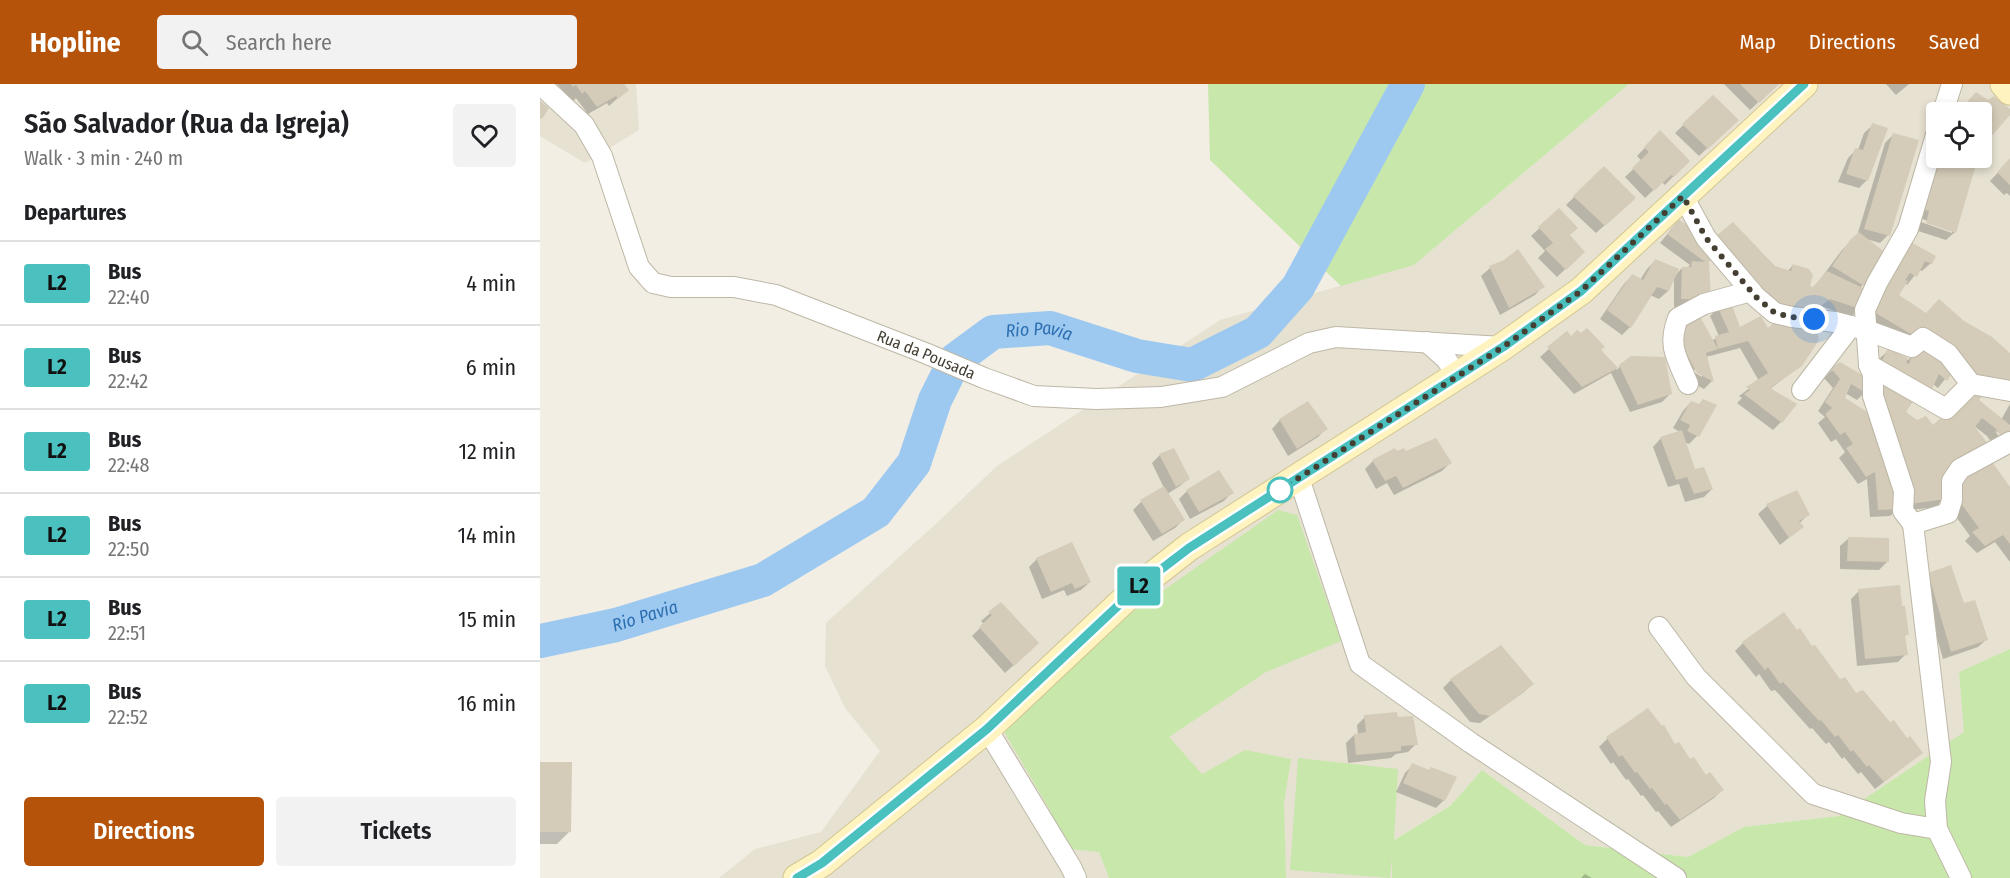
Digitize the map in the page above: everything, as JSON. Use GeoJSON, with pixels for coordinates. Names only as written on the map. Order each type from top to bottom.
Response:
{"type":"FeatureCollection","features":[{"type":"Feature","properties":{"kind":"street","name":"Rua da Pousada"},"geometry":{"type":"LineString","coordinates":[[540,84],[584,125],[602,156],[639,267],[653,283],[671,287],[734,287],[777,295],[1034,396],[1096,399],[1161,397],[1222,387],[1310,343],[1336,337],[1503,347]]}},
{"type":"Feature","properties":{"kind":"street"},"geometry":{"type":"LineString","coordinates":[[797,878],[822,863],[987,729],[1138,587],[1189,548],[1503,347],[1581,291],[1804,84]]}},
{"type":"Feature","properties":{"kind":"street"},"geometry":{"type":"LineString","coordinates":[[1946,102],[1952,84]]}},
{"type":"Feature","properties":{"kind":"street"},"geometry":{"type":"LineString","coordinates":[[2004,84],[2010,92]]}},
{"type":"Feature","properties":{"kind":"street"},"geometry":{"type":"LineString","coordinates":[[1802,390],[1859,328],[1878,283],[1908,229],[1926,168]]}},
{"type":"Feature","properties":{"kind":"street"},"geometry":{"type":"LineString","coordinates":[[1683,196],[1706,238],[1751,291],[1775,313],[1859,328],[1912,347],[1923,338],[1948,354],[1971,384],[2010,391]]}},
{"type":"Feature","properties":{"kind":"street"},"geometry":{"type":"LineString","coordinates":[[1688,384],[1672,347],[1673,329],[1678,318],[1704,304],[1751,291]]}},
{"type":"Feature","properties":{"kind":"street"},"geometry":{"type":"LineString","coordinates":[[1859,328],[1873,374],[1873,396],[1877,414],[1904,491],[1903,511],[1913,524],[1941,762],[1935,801],[1937,829],[1960,878]]}},
{"type":"Feature","properties":{"kind":"street"},"geometry":{"type":"LineString","coordinates":[[1427,342],[1446,359],[1457,375]]}},
{"type":"Feature","properties":{"kind":"street"},"geometry":{"type":"LineString","coordinates":[[1869,365],[1946,409],[1971,384]]}},
{"type":"Feature","properties":{"kind":"street"},"geometry":{"type":"LineString","coordinates":[[1913,524],[1948,513],[1952,500],[1952,482],[1960,469],[2010,442]]}},
{"type":"Feature","properties":{"kind":"street"},"geometry":{"type":"LineString","coordinates":[[1299,478],[1360,664],[1471,743],[1676,878]]}},
{"type":"Feature","properties":{"kind":"street"},"geometry":{"type":"LineString","coordinates":[[1659,627],[1696,677],[1814,794],[1901,823],[1937,829]]}},
{"type":"Feature","properties":{"kind":"street"},"geometry":{"type":"LineString","coordinates":[[987,729],[1076,878]]}},
{"type":"Feature","properties":{"kind":"shaded area"},"geometry":{"type":"Polygon","coordinates":[[[540,84],[636,84],[639,130],[585,163],[540,136],[540,84]]]}},
{"type":"Feature","properties":{"kind":"shaded area"},"geometry":{"type":"Polygon","coordinates":[[[1629,84],[2010,84],[2010,649],[1959,672],[1965,732],[1839,816],[1744,827],[1688,857],[1585,845],[1482,770],[1450,806],[1393,840],[1392,878],[1193,878],[1175,831],[1082,851],[1099,851],[1109,878],[719,878],[755,849],[821,832],[880,751],[845,708],[825,666],[826,623],[997,466],[1220,320],[1414,265],[1629,84]]]}},
{"type":"Feature","properties":{"kind":"green space"},"geometry":{"type":"Polygon","coordinates":[[[1208,84],[1629,84],[1414,265],[1341,286],[1210,160],[1208,84]]]}},
{"type":"Feature","properties":{"kind":"green space"},"geometry":{"type":"Polygon","coordinates":[[[1278,510],[1297,515],[1341,641],[1266,672],[1169,737],[1202,774],[1245,750],[1291,759],[1284,803],[1286,878],[1109,878],[1099,852],[1071,849],[1054,826],[1051,812],[1003,730],[1101,634],[1278,510]]]}},
{"type":"Feature","properties":{"kind":"green space"},"geometry":{"type":"Polygon","coordinates":[[[2010,649],[2010,878],[1392,878],[1392,858],[1390,878],[1290,870],[1298,758],[1398,769],[1394,840],[1450,806],[1482,770],[1585,845],[1688,857],[1744,827],[1839,816],[1964,732],[1959,672],[2010,649]]]}},
{"type":"Feature","properties":{"kind":"building"},"geometry":{"type":"Polygon","coordinates":[[[571,84],[624,84],[629,90],[618,99],[616,96],[597,107],[585,91],[582,94],[576,85],[573,87],[571,84]]]}},
{"type":"Feature","properties":{"kind":"building"},"geometry":{"type":"Polygon","coordinates":[[[1740,84],[1779,84],[1759,103],[1740,84]]]}},
{"type":"Feature","properties":{"kind":"building"},"geometry":{"type":"Polygon","coordinates":[[[1976,92],[1988,100],[1994,96],[2010,109],[2010,115],[1992,136],[1992,102],[1967,102],[1976,92]]]}},
{"type":"Feature","properties":{"kind":"building"},"geometry":{"type":"Polygon","coordinates":[[[1713,95],[1739,120],[1708,149],[1682,124],[1713,95]]]}},
{"type":"Feature","properties":{"kind":"building"},"geometry":{"type":"Polygon","coordinates":[[[540,101],[549,108],[542,119],[540,118],[540,101]]]}},
{"type":"Feature","properties":{"kind":"building"},"geometry":{"type":"Polygon","coordinates":[[[1872,123],[1888,128],[1868,181],[1846,174],[1855,148],[1863,150],[1872,123]]]}},
{"type":"Feature","properties":{"kind":"building"},"geometry":{"type":"Polygon","coordinates":[[[1660,130],[1690,161],[1674,177],[1671,175],[1654,191],[1632,168],[1649,152],[1644,147],[1660,130]]]}},
{"type":"Feature","properties":{"kind":"building"},"geometry":{"type":"Polygon","coordinates":[[[1893,133],[1919,140],[1890,236],[1864,229],[1893,133]]]}},
{"type":"Feature","properties":{"kind":"building"},"geometry":{"type":"Polygon","coordinates":[[[2010,158],[2010,185],[1997,172],[2010,158]]]}},
{"type":"Feature","properties":{"kind":"building"},"geometry":{"type":"Polygon","coordinates":[[[1604,166],[1636,198],[1605,226],[1573,196],[1604,166]]]}},
{"type":"Feature","properties":{"kind":"building"},"geometry":{"type":"Polygon","coordinates":[[[1936,168],[1975,168],[1956,233],[1926,223],[1929,211],[1924,209],[1936,168]]]}},
{"type":"Feature","properties":{"kind":"building"},"geometry":{"type":"Polygon","coordinates":[[[1559,208],[1578,228],[1570,235],[1585,252],[1566,270],[1545,249],[1553,243],[1538,227],[1559,208]]]}},
{"type":"Feature","properties":{"kind":"building"},"geometry":{"type":"Polygon","coordinates":[[[1678,219],[1701,235],[1717,254],[1709,262],[1711,300],[1681,299],[1682,267],[1691,267],[1692,261],[1705,262],[1667,234],[1678,219]]]}},
{"type":"Feature","properties":{"kind":"building"},"geometry":{"type":"Polygon","coordinates":[[[1733,222],[1775,266],[1791,271],[1793,264],[1809,269],[1813,275],[1810,286],[1813,287],[1827,271],[1867,290],[1860,309],[1830,299],[1817,309],[1792,311],[1790,305],[1781,305],[1770,298],[1716,236],[1733,222]]]}},
{"type":"Feature","properties":{"kind":"building"},"geometry":{"type":"Polygon","coordinates":[[[1859,232],[1887,254],[1882,266],[1864,286],[1832,266],[1850,240],[1859,232]]]}},
{"type":"Feature","properties":{"kind":"building"},"geometry":{"type":"Polygon","coordinates":[[[1907,240],[1936,256],[1932,264],[1925,261],[1917,277],[1910,273],[1899,295],[1926,313],[1939,299],[1964,321],[1992,337],[2010,353],[2010,387],[1974,378],[1916,337],[1872,311],[1907,240]]]}},
{"type":"Feature","properties":{"kind":"building"},"geometry":{"type":"Polygon","coordinates":[[[1518,249],[1545,287],[1509,308],[1489,266],[1504,260],[1518,249]]]}},
{"type":"Feature","properties":{"kind":"building"},"geometry":{"type":"Polygon","coordinates":[[[1655,259],[1679,269],[1669,291],[1657,287],[1631,328],[1607,310],[1632,274],[1643,280],[1655,259]]]}},
{"type":"Feature","properties":{"kind":"building"},"geometry":{"type":"Polygon","coordinates":[[[1731,303],[1740,327],[1761,316],[1768,328],[1781,317],[1816,327],[1819,340],[1802,366],[1770,388],[1797,404],[1782,423],[1744,394],[1750,390],[1746,387],[1768,373],[1748,341],[1718,349],[1715,336],[1729,332],[1717,306],[1731,303]]]}},
{"type":"Feature","properties":{"kind":"building"},"geometry":{"type":"Polygon","coordinates":[[[1698,313],[1718,349],[1706,353],[1714,382],[1697,373],[1676,335],[1698,313]]]}},
{"type":"Feature","properties":{"kind":"building"},"geometry":{"type":"Polygon","coordinates":[[[1587,328],[1605,347],[1601,350],[1618,368],[1582,387],[1547,347],[1567,331],[1571,336],[1577,330],[1581,333],[1587,328]]]}},
{"type":"Feature","properties":{"kind":"building"},"geometry":{"type":"Polygon","coordinates":[[[1922,343],[1956,367],[1947,381],[1939,374],[1930,393],[1880,365],[1888,348],[1908,358],[1906,363],[1909,364],[1913,353],[1922,343]]]}},
{"type":"Feature","properties":{"kind":"building"},"geometry":{"type":"Polygon","coordinates":[[[1631,356],[1665,357],[1672,394],[1638,405],[1619,365],[1631,356]]]}},
{"type":"Feature","properties":{"kind":"building"},"geometry":{"type":"Polygon","coordinates":[[[1840,362],[1869,379],[1866,393],[1851,384],[1845,398],[1869,413],[1900,509],[1878,510],[1875,472],[1866,477],[1846,448],[1853,444],[1845,432],[1840,435],[1825,414],[1832,408],[1825,402],[1840,379],[1831,368],[1840,362]]]}},
{"type":"Feature","properties":{"kind":"building"},"geometry":{"type":"Polygon","coordinates":[[[1882,377],[1918,394],[1906,412],[1917,420],[1926,416],[1933,425],[1974,388],[1983,395],[1979,400],[2010,425],[2010,436],[2004,440],[1995,428],[1982,418],[1975,427],[1988,444],[1952,465],[1941,480],[1941,484],[1946,484],[1946,499],[1910,504],[1882,416],[1882,377]]]}},
{"type":"Feature","properties":{"kind":"building"},"geometry":{"type":"Polygon","coordinates":[[[1703,399],[1717,405],[1699,437],[1687,431],[1690,425],[1680,420],[1691,401],[1699,404],[1703,399]]]}},
{"type":"Feature","properties":{"kind":"building"},"geometry":{"type":"Polygon","coordinates":[[[1308,401],[1328,429],[1297,449],[1279,419],[1308,401]]]}},
{"type":"Feature","properties":{"kind":"building"},"geometry":{"type":"Polygon","coordinates":[[[1682,430],[1695,469],[1704,467],[1713,489],[1694,494],[1687,477],[1676,480],[1660,437],[1682,430]]]}},
{"type":"Feature","properties":{"kind":"building"},"geometry":{"type":"Polygon","coordinates":[[[1436,438],[1452,463],[1403,488],[1396,476],[1385,481],[1372,460],[1395,448],[1397,451],[1404,448],[1406,451],[1436,438]]]}},
{"type":"Feature","properties":{"kind":"building"},"geometry":{"type":"Polygon","coordinates":[[[1174,448],[1190,479],[1176,487],[1159,454],[1174,448]]]}},
{"type":"Feature","properties":{"kind":"building"},"geometry":{"type":"Polygon","coordinates":[[[1990,459],[2010,487],[2010,544],[2003,535],[1985,546],[1972,532],[1979,528],[1962,505],[1958,492],[1957,481],[1990,459]]]}},
{"type":"Feature","properties":{"kind":"building"},"geometry":{"type":"Polygon","coordinates":[[[1219,470],[1234,493],[1199,512],[1186,490],[1219,470]]]}},
{"type":"Feature","properties":{"kind":"building"},"geometry":{"type":"Polygon","coordinates":[[[1164,486],[1185,520],[1162,534],[1140,500],[1164,486]]]}},
{"type":"Feature","properties":{"kind":"building"},"geometry":{"type":"Polygon","coordinates":[[[1797,490],[1810,515],[1799,521],[1804,527],[1789,538],[1766,504],[1797,490]]]}},
{"type":"Feature","properties":{"kind":"building"},"geometry":{"type":"Polygon","coordinates":[[[1848,537],[1889,538],[1889,562],[1847,561],[1848,537]]]}},
{"type":"Feature","properties":{"kind":"building"},"geometry":{"type":"Polygon","coordinates":[[[1072,542],[1091,582],[1075,589],[1072,583],[1051,592],[1036,558],[1072,542]]]}},
{"type":"Feature","properties":{"kind":"building"},"geometry":{"type":"Polygon","coordinates":[[[1951,565],[1964,603],[1975,600],[1988,640],[1951,652],[1928,573],[1951,565]]]}},
{"type":"Feature","properties":{"kind":"building"},"geometry":{"type":"Polygon","coordinates":[[[1900,585],[1909,635],[1905,635],[1908,655],[1865,659],[1858,589],[1900,585]]]}},
{"type":"Feature","properties":{"kind":"building"},"geometry":{"type":"Polygon","coordinates":[[[1001,602],[1039,643],[1014,666],[979,627],[992,615],[988,612],[1001,602]]]}},
{"type":"Feature","properties":{"kind":"building"},"geometry":{"type":"Polygon","coordinates":[[[1784,612],[1797,630],[1800,628],[1812,646],[1815,645],[1840,679],[1845,677],[1856,693],[1863,690],[1890,722],[1894,720],[1907,738],[1910,736],[1923,753],[1884,782],[1853,750],[1851,752],[1838,735],[1835,737],[1783,682],[1780,684],[1768,667],[1765,670],[1742,642],[1784,612]]]}},
{"type":"Feature","properties":{"kind":"building"},"geometry":{"type":"Polygon","coordinates":[[[1501,645],[1534,684],[1490,716],[1479,714],[1450,679],[1501,645]]]}},
{"type":"Feature","properties":{"kind":"building"},"geometry":{"type":"Polygon","coordinates":[[[1648,708],[1662,726],[1664,725],[1675,744],[1679,742],[1690,759],[1694,757],[1706,775],[1710,772],[1724,790],[1680,820],[1637,772],[1635,773],[1622,755],[1619,757],[1606,737],[1648,708]]]}},
{"type":"Feature","properties":{"kind":"building"},"geometry":{"type":"Polygon","coordinates":[[[1397,712],[1398,717],[1413,716],[1418,745],[1401,746],[1401,751],[1356,755],[1354,734],[1366,732],[1364,715],[1397,712]]]}},
{"type":"Feature","properties":{"kind":"building"},"geometry":{"type":"Polygon","coordinates":[[[540,762],[572,762],[571,832],[540,832],[540,762]]]}},
{"type":"Feature","properties":{"kind":"building"},"geometry":{"type":"Polygon","coordinates":[[[1412,763],[1429,770],[1431,767],[1457,777],[1445,801],[1403,783],[1412,763]]]}},
{"type":"Feature","properties":{"kind":"waterway","name":"Rio Pavia"},"geometry":{"type":"LineString","coordinates":[[540,641],[616,625],[763,580],[876,512],[914,463],[935,400],[955,360],[993,332],[1050,328],[1137,356],[1192,365],[1258,332],[1298,287],[1408,84]]}},
{"type":"Feature","properties":{"kind":"bus line","name":"L2"},"geometry":{"type":"LineString","coordinates":[[797,878],[822,863],[987,729],[1138,587],[1189,548],[1503,347],[1581,291],[1804,84]]}},
{"type":"Feature","properties":{"kind":"route"},"geometry":{"type":"LineString","coordinates":[[1280,490],[1503,347],[1581,291],[1683,196],[1706,238],[1756,297],[1775,313],[1814,319]]}}]}
